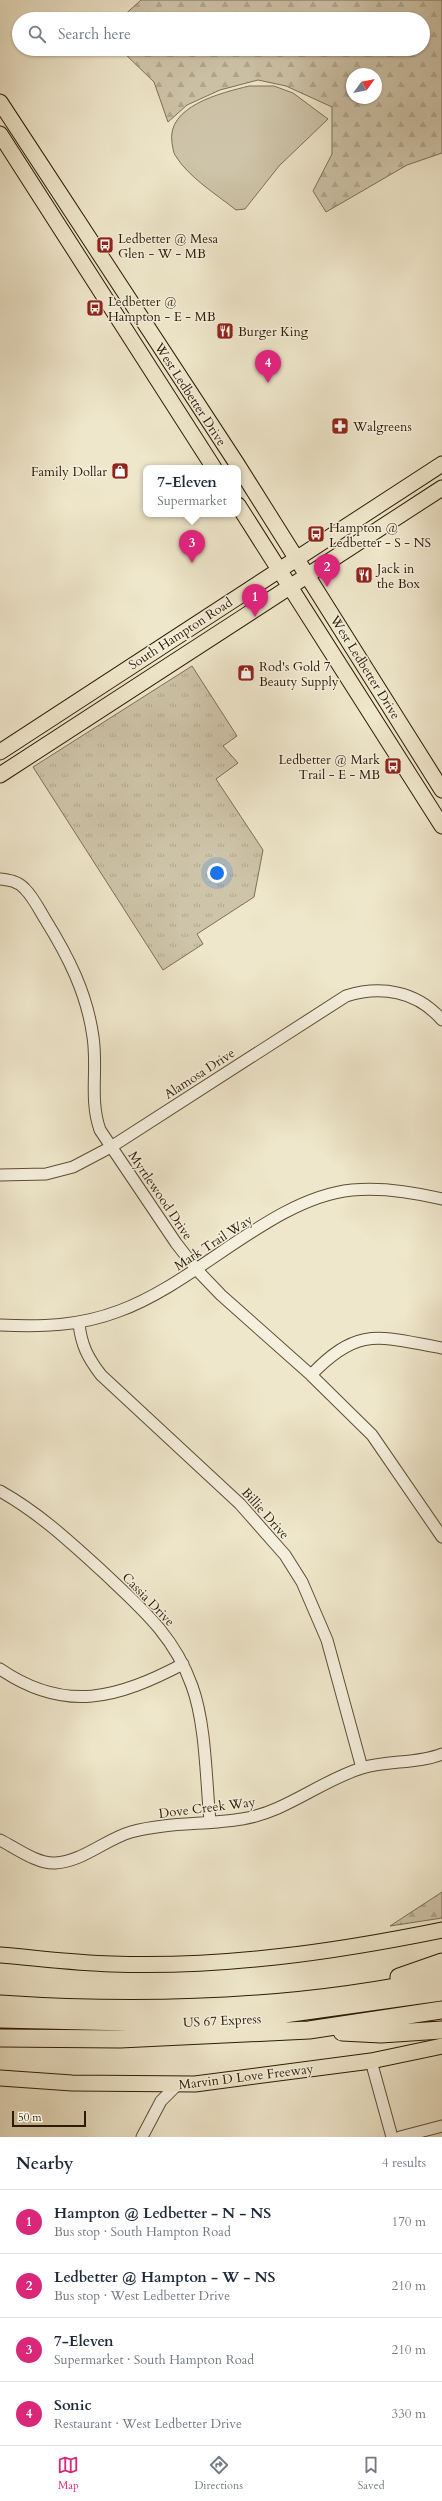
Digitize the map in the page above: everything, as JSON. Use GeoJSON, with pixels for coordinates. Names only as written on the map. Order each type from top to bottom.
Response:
{"type":"FeatureCollection","features":[{"type":"Feature","properties":{"kind":"highway"},"geometry":{"type":"LineString","coordinates":[[294,2001],[415,1973],[442,1962]]}},
{"type":"Feature","properties":{"kind":"highway"},"geometry":{"type":"LineString","coordinates":[[0,2004],[126,2010],[202,2008],[294,2001],[442,1978]]}},
{"type":"Feature","properties":{"kind":"highway","name":"US 67 Express"},"geometry":{"type":"LineString","coordinates":[[0,2019],[170,2023],[263,2017],[442,1992]]}},
{"type":"Feature","properties":{"kind":"highway"},"geometry":{"type":"LineString","coordinates":[[309,2030],[442,2010]]}},
{"type":"Feature","properties":{"kind":"highway"},"geometry":{"type":"LineString","coordinates":[[0,2038],[120,2038],[309,2030],[381,2034],[442,2030]]}},
{"type":"Feature","properties":{"kind":"main road","name":"West Ledbetter Drive"},"geometry":{"type":"LineString","coordinates":[[0,102],[238,465]]}},
{"type":"Feature","properties":{"kind":"main road","name":"West Ledbetter Drive"},"geometry":{"type":"LineString","coordinates":[[0,134],[167,397],[212,465]]}},
{"type":"Feature","properties":{"kind":"main road"},"geometry":{"type":"LineString","coordinates":[[0,134],[34,172],[44,170]]}},
{"type":"Feature","properties":{"kind":"main road"},"geometry":{"type":"LineString","coordinates":[[54,217],[62,217],[77,228],[105,264]]}},
{"type":"Feature","properties":{"kind":"main road"},"geometry":{"type":"LineString","coordinates":[[167,397],[186,384]]}},
{"type":"Feature","properties":{"kind":"main road","name":"South Hampton Road"},"geometry":{"type":"LineString","coordinates":[[0,752],[442,464]]}},
{"type":"Feature","properties":{"kind":"main road","name":"West Ledbetter Drive"},"geometry":{"type":"LineString","coordinates":[[241,470],[396,714],[442,790]]}},
{"type":"Feature","properties":{"kind":"main road","name":"South Hampton Road"},"geometry":{"type":"LineString","coordinates":[[0,775],[290,585],[442,488]]}},
{"type":"Feature","properties":{"kind":"main road","name":"West Ledbetter Drive"},"geometry":{"type":"LineString","coordinates":[[241,510],[442,826]]}},
{"type":"Feature","properties":{"kind":"main road"},"geometry":{"type":"LineString","coordinates":[[377,723],[396,714]]}},
{"type":"Feature","properties":{"kind":"main road"},"geometry":{"type":"LineString","coordinates":[[33,731],[40,749]]}},
{"type":"Feature","properties":{"kind":"main road"},"geometry":{"type":"LineString","coordinates":[[0,1955],[112,1964],[218,1961],[324,1952],[442,1930]]}},
{"type":"Feature","properties":{"kind":"main road","name":"Marvin D Love Freeway"},"geometry":{"type":"LineString","coordinates":[[0,2078],[72,2083],[177,2085],[371,2061],[442,2046]]}},
{"type":"Feature","properties":{"kind":"street","name":"Myrtlewood Drive"},"geometry":{"type":"LineString","coordinates":[[0,879],[12,880],[24,888],[55,934],[79,980],[88,1007],[94,1038],[95,1116],[100,1130],[176,1243],[197,1270],[221,1295],[311,1375],[372,1435],[442,1537]]}},
{"type":"Feature","properties":{"kind":"street","name":"Alamosa Drive"},"geometry":{"type":"LineString","coordinates":[[0,1175],[46,1174],[73,1167],[111,1146],[335,1001],[346,996],[366,991],[391,991],[410,996],[425,1004],[442,1020]]}},
{"type":"Feature","properties":{"kind":"street","name":"Mark Trail Way"},"geometry":{"type":"LineString","coordinates":[[0,1325],[58,1326],[79,1323],[119,1311],[146,1299],[197,1270],[268,1222],[293,1209],[324,1196],[351,1190],[376,1189],[424,1195],[442,1199]]}},
{"type":"Feature","properties":{"kind":"street","name":"Billie Drive"},"geometry":{"type":"LineString","coordinates":[[79,1323],[80,1340],[88,1358],[101,1375],[240,1504],[285,1555],[302,1582],[327,1640],[362,1768]]}},
{"type":"Feature","properties":{"kind":"street"},"geometry":{"type":"LineString","coordinates":[[311,1375],[330,1355],[356,1341],[373,1338],[442,1348]]}},
{"type":"Feature","properties":{"kind":"street","name":"Cassia Drive"},"geometry":{"type":"LineString","coordinates":[[0,1491],[26,1506],[53,1525],[138,1605],[159,1627],[183,1664],[193,1688],[199,1713],[210,1821]]}},
{"type":"Feature","properties":{"kind":"street"},"geometry":{"type":"LineString","coordinates":[[0,1670],[33,1689],[58,1694],[86,1697],[129,1689],[183,1664]]}},
{"type":"Feature","properties":{"kind":"street","name":"Dove Creek Way"},"geometry":{"type":"LineString","coordinates":[[0,1840],[40,1860],[55,1863],[74,1858],[111,1839],[132,1832],[210,1821],[241,1819],[274,1810],[362,1768],[424,1759],[442,1754]]}},
{"type":"Feature","properties":{"kind":"street"},"geometry":{"type":"LineString","coordinates":[[371,2061],[392,2137]]}},
{"type":"Feature","properties":{"kind":"street"},"geometry":{"type":"LineString","coordinates":[[142,2137],[161,2102],[177,2085]]}},
{"type":"Feature","properties":{"kind":"street"},"geometry":{"type":"LineString","coordinates":[[400,2137],[442,2126]]}},
{"type":"Feature","properties":{"kind":"green space"},"geometry":{"type":"Polygon","coordinates":[[[141,0],[442,0],[442,153],[407,165],[326,212],[313,191],[332,154],[332,107],[286,86],[258,80],[220,90],[187,105],[168,122],[154,82],[127,56],[430,56],[430,12],[128,12],[141,0]]]}},
{"type":"Feature","properties":{"kind":"green space"},"geometry":{"type":"Polygon","coordinates":[[[249,86],[274,86],[293,93],[328,119],[279,166],[245,209],[236,210],[187,171],[173,151],[172,130],[178,119],[186,111],[198,103],[211,97],[249,86]]]}},
{"type":"Feature","properties":{"kind":"green space"},"geometry":{"type":"Polygon","coordinates":[[[192,666],[237,736],[223,746],[238,763],[216,779],[263,850],[254,897],[197,934],[203,944],[163,970],[33,767],[192,666]]]}},
{"type":"Feature","properties":{"kind":"green space"},"geometry":{"type":"Polygon","coordinates":[[[442,1892],[442,1918],[390,1926],[439,1894],[442,1892]]]}},
{"type":"Feature","properties":{"kind":"place","name":"Ledbetter @ Mesa Glen - W - MB"},"geometry":{"type":"Point","coordinates":[105,245]}},
{"type":"Feature","properties":{"kind":"place","name":"Ledbetter @ Hampton - E - MB"},"geometry":{"type":"Point","coordinates":[95,308]}},
{"type":"Feature","properties":{"kind":"place","name":"Burger King"},"geometry":{"type":"Point","coordinates":[225,331]}},
{"type":"Feature","properties":{"kind":"place","name":"Sonic"},"geometry":{"type":"Point","coordinates":[268,383]}},
{"type":"Feature","properties":{"kind":"place","name":"Walgreens"},"geometry":{"type":"Point","coordinates":[340,426]}},
{"type":"Feature","properties":{"kind":"place","name":"Family Dollar"},"geometry":{"type":"Point","coordinates":[120,471]}},
{"type":"Feature","properties":{"kind":"place","name":"Hampton @ Ledbetter - S - NS"},"geometry":{"type":"Point","coordinates":[316,534]}},
{"type":"Feature","properties":{"kind":"place","name":"7-Eleven"},"geometry":{"type":"Point","coordinates":[192,563]}},
{"type":"Feature","properties":{"kind":"place","name":"Jack in the Box"},"geometry":{"type":"Point","coordinates":[364,575]}},
{"type":"Feature","properties":{"kind":"place","name":"Ledbetter @ Hampton - W - NS"},"geometry":{"type":"Point","coordinates":[327,587]}},
{"type":"Feature","properties":{"kind":"place","name":"Hampton @ Ledbetter - N - NS"},"geometry":{"type":"Point","coordinates":[255,617]}},
{"type":"Feature","properties":{"kind":"place","name":"Rod's Gold 7 Beauty Supply"},"geometry":{"type":"Point","coordinates":[246,673]}},
{"type":"Feature","properties":{"kind":"place","name":"Ledbetter @ Mark Trail - E - MB"},"geometry":{"type":"Point","coordinates":[393,766]}}]}
